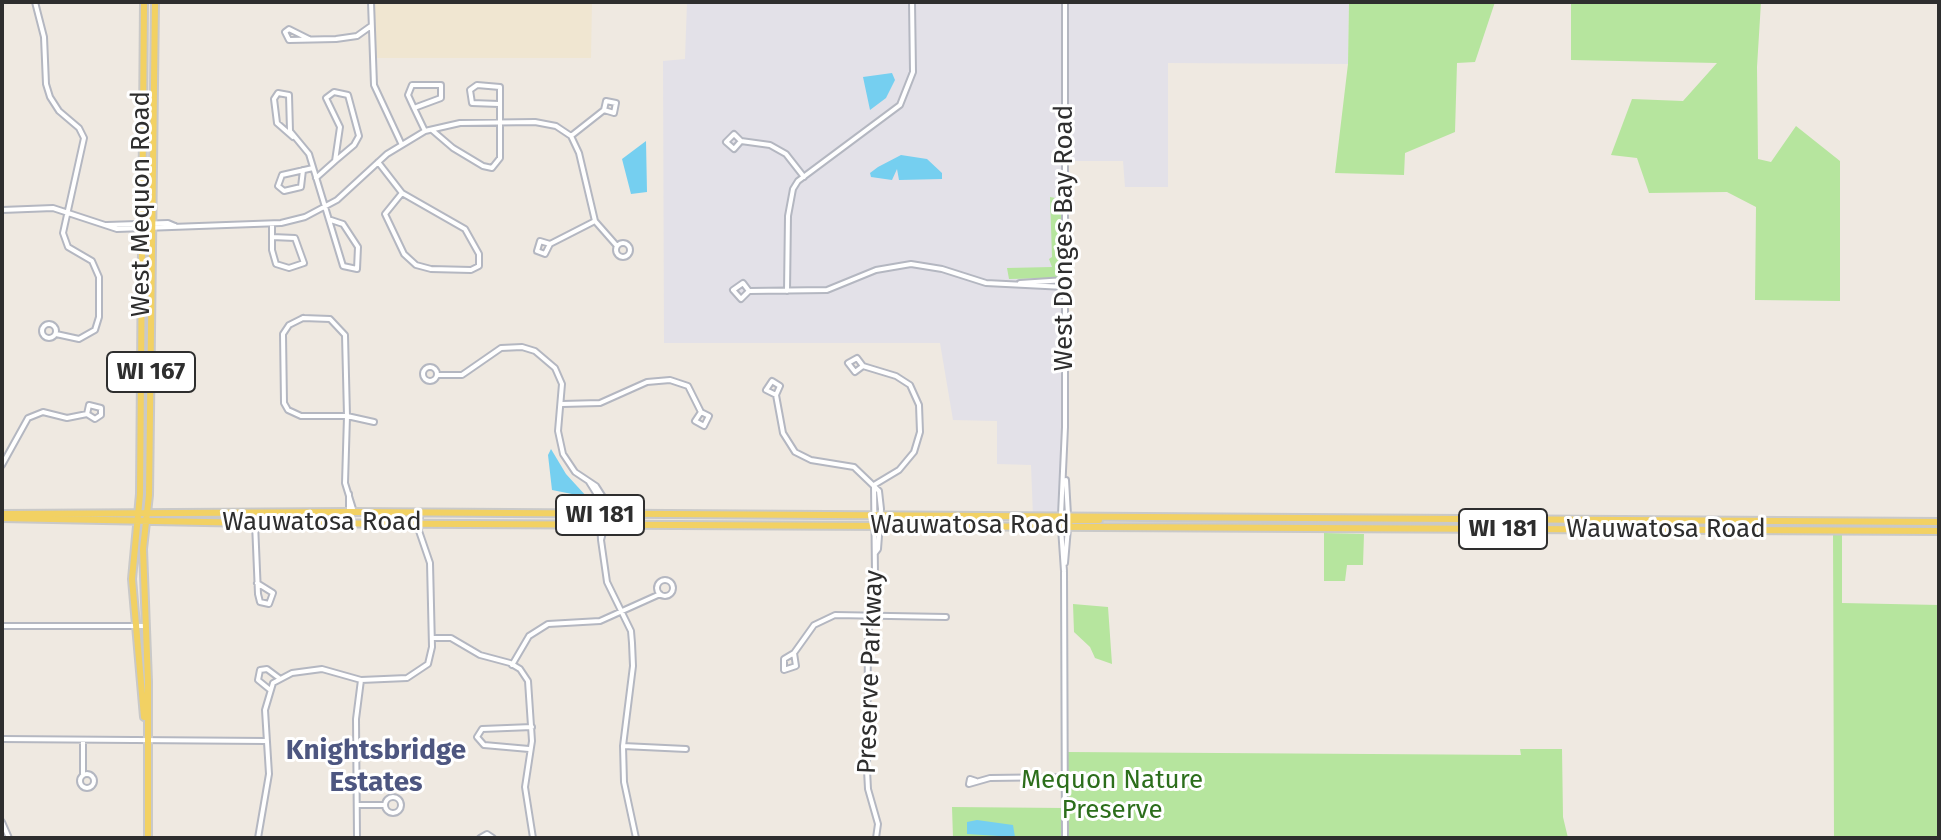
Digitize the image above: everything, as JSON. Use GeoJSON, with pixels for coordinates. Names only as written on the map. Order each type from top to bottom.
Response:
{"type":"FeatureCollection","features":[{"type":"Feature","properties":{"kind":"main road","name":"West Mequon Road"},"geometry":{"type":"LineString","coordinates":[[144,2],[140,483],[146,541],[139,549],[132,579],[147,740]]}},
{"type":"Feature","properties":{"kind":"main road","name":"West Mequon Road"},"geometry":{"type":"LineString","coordinates":[[148,838],[146,626],[136,539],[149,497],[155,2]]}},
{"type":"Feature","properties":{"kind":"main road"},"geometry":{"type":"LineString","coordinates":[[142,67],[152,67]]}},
{"type":"Feature","properties":{"kind":"main road"},"geometry":{"type":"LineString","coordinates":[[141,164],[152,163]]}},
{"type":"Feature","properties":{"kind":"main road"},"geometry":{"type":"LineString","coordinates":[[139,549],[144,477],[140,467]]}},
{"type":"Feature","properties":{"kind":"main road"},"geometry":{"type":"LineString","coordinates":[[127,512],[136,501],[140,483]]}},
{"type":"Feature","properties":{"kind":"main road"},"geometry":{"type":"LineString","coordinates":[[149,497],[153,506],[167,513]]}},
{"type":"Feature","properties":{"kind":"main road","name":"Wauwatosa Road"},"geometry":{"type":"LineString","coordinates":[[2,516],[127,512],[161,522],[877,526],[1024,526],[1110,517],[1939,522]]}},
{"type":"Feature","properties":{"kind":"main road","name":"Wauwatosa Road"},"geometry":{"type":"LineString","coordinates":[[2,516],[120,522],[167,513],[877,515],[1064,522],[1939,531]]}},
{"type":"Feature","properties":{"kind":"main road"},"geometry":{"type":"LineString","coordinates":[[93,521],[203,513]]}},
{"type":"Feature","properties":{"kind":"main road"},"geometry":{"type":"LineString","coordinates":[[120,522],[134,530],[136,539]]}},
{"type":"Feature","properties":{"kind":"main road"},"geometry":{"type":"LineString","coordinates":[[146,541],[161,522]]}},
{"type":"Feature","properties":{"kind":"street"},"geometry":{"type":"LineString","coordinates":[[35,2],[44,37],[50,97],[59,111],[79,128],[84,138],[63,233],[68,247],[92,261],[99,277],[99,317],[95,330],[85,338],[56,334]]}},
{"type":"Feature","properties":{"kind":"street"},"geometry":{"type":"LineString","coordinates":[[371,2],[374,85],[401,143]]}},
{"type":"Feature","properties":{"kind":"street"},"geometry":{"type":"LineString","coordinates":[[787,291],[789,203],[793,189],[804,177],[886,118],[906,95],[913,72],[912,2]]}},
{"type":"Feature","properties":{"kind":"street","name":"West Donges Bay Road"},"geometry":{"type":"LineString","coordinates":[[1065,2],[1065,838]]}},
{"type":"Feature","properties":{"kind":"street"},"geometry":{"type":"LineString","coordinates":[[309,39],[289,29],[285,32],[289,40],[309,39],[357,36],[371,26]]}},
{"type":"Feature","properties":{"kind":"street"},"geometry":{"type":"LineString","coordinates":[[414,108],[441,98],[441,85],[412,85],[408,95],[414,108],[425,131]]}},
{"type":"Feature","properties":{"kind":"street"},"geometry":{"type":"LineString","coordinates":[[432,130],[439,139],[488,168],[496,166],[500,158],[500,87],[477,85],[470,90],[472,103],[499,104]]}},
{"type":"Feature","properties":{"kind":"street"},"geometry":{"type":"LineString","coordinates":[[316,178],[354,145],[359,136],[348,95],[334,92],[326,98],[340,127],[335,161]]}},
{"type":"Feature","properties":{"kind":"street"},"geometry":{"type":"LineString","coordinates":[[293,137],[289,95],[278,93],[274,99],[277,123],[307,150],[343,266],[357,269],[360,257],[353,237],[343,224],[331,220]]}},
{"type":"Feature","properties":{"kind":"street"},"geometry":{"type":"LineString","coordinates":[[571,136],[604,110]]}},
{"type":"Feature","properties":{"kind":"street"},"geometry":{"type":"LineString","coordinates":[[2,210],[27,207],[68,212],[105,226],[272,224],[293,221],[326,207],[401,143],[425,131],[460,123],[546,123],[571,136],[579,153],[595,221],[617,246]]}},
{"type":"Feature","properties":{"kind":"street"},"geometry":{"type":"LineString","coordinates":[[741,141],[780,150],[804,177]]}},
{"type":"Feature","properties":{"kind":"street"},"geometry":{"type":"LineString","coordinates":[[378,162],[402,193],[465,229],[479,254],[479,266],[471,270],[431,269],[416,265],[404,254],[385,214],[402,193]]}},
{"type":"Feature","properties":{"kind":"street"},"geometry":{"type":"LineString","coordinates":[[303,170],[301,187],[284,191],[278,186],[282,175],[303,170],[313,168]]}},
{"type":"Feature","properties":{"kind":"street"},"geometry":{"type":"LineString","coordinates":[[550,244],[595,221]]}},
{"type":"Feature","properties":{"kind":"street"},"geometry":{"type":"LineString","coordinates":[[272,224],[272,237],[276,264],[289,268],[304,263],[295,238],[272,237]]}},
{"type":"Feature","properties":{"kind":"street"},"geometry":{"type":"LineString","coordinates":[[749,291],[827,290],[876,270],[904,264],[927,265],[986,283],[1065,287]]}},
{"type":"Feature","properties":{"kind":"street"},"geometry":{"type":"LineString","coordinates":[[1018,284],[1065,280]]}},
{"type":"Feature","properties":{"kind":"street"},"geometry":{"type":"LineString","coordinates":[[350,523],[353,501],[345,483],[347,416],[347,343],[341,327],[321,318],[296,321],[283,334],[281,344],[284,403],[288,410],[301,416],[347,416],[374,422]]}},
{"type":"Feature","properties":{"kind":"street"},"geometry":{"type":"LineString","coordinates":[[437,375],[462,375],[492,352],[522,347],[535,351],[555,368],[562,384],[558,426],[561,448],[571,468],[602,493],[601,540],[607,582],[631,631],[633,666],[623,746],[624,782],[636,838]]}},
{"type":"Feature","properties":{"kind":"street"},"geometry":{"type":"LineString","coordinates":[[776,395],[783,433],[795,452],[811,460],[854,467],[874,485],[899,470],[914,452],[920,432],[919,405],[917,395],[903,380],[863,366]]}},
{"type":"Feature","properties":{"kind":"street"},"geometry":{"type":"LineString","coordinates":[[562,404],[600,403],[647,382],[670,380],[688,386],[701,412]]}},
{"type":"Feature","properties":{"kind":"street"},"geometry":{"type":"LineString","coordinates":[[2,465],[32,415],[43,412],[67,418],[87,414]]}},
{"type":"Feature","properties":{"kind":"street","name":"Preserve Parkway"},"geometry":{"type":"LineString","coordinates":[[874,485],[880,496],[870,615],[867,770],[868,789],[878,824],[876,838]]}},
{"type":"Feature","properties":{"kind":"street"},"geometry":{"type":"LineString","coordinates":[[258,838],[268,781],[266,741],[269,689],[279,678],[322,669],[361,680],[415,675],[428,664],[432,638],[430,563],[419,523],[420,513]]}},
{"type":"Feature","properties":{"kind":"street"},"geometry":{"type":"LineString","coordinates":[[255,523],[257,583],[260,602],[269,604],[273,593],[257,583]]}},
{"type":"Feature","properties":{"kind":"street"},"geometry":{"type":"LineString","coordinates":[[512,665],[529,636],[548,624],[600,621],[660,594]]}},
{"type":"Feature","properties":{"kind":"street"},"geometry":{"type":"LineString","coordinates":[[794,653],[796,666],[784,670],[784,659],[794,653],[814,625],[823,619],[844,614],[946,617]]}},
{"type":"Feature","properties":{"kind":"street"},"geometry":{"type":"LineString","coordinates":[[2,626],[146,626]]}},
{"type":"Feature","properties":{"kind":"street"},"geometry":{"type":"LineString","coordinates":[[432,638],[451,638],[480,655],[512,665],[528,681],[532,727],[525,787],[533,838]]}},
{"type":"Feature","properties":{"kind":"street"},"geometry":{"type":"LineString","coordinates":[[269,689],[258,680],[260,670],[267,669],[279,678]]}},
{"type":"Feature","properties":{"kind":"street"},"geometry":{"type":"LineString","coordinates":[[357,838],[356,719],[361,680]]}},
{"type":"Feature","properties":{"kind":"street"},"geometry":{"type":"LineString","coordinates":[[529,749],[484,745],[477,737],[482,729],[532,727]]}},
{"type":"Feature","properties":{"kind":"street"},"geometry":{"type":"LineString","coordinates":[[2,739],[266,741]]}},
{"type":"Feature","properties":{"kind":"street"},"geometry":{"type":"LineString","coordinates":[[83,740],[83,775]]}},
{"type":"Feature","properties":{"kind":"street"},"geometry":{"type":"LineString","coordinates":[[623,746],[686,749]]}},
{"type":"Feature","properties":{"kind":"street"},"geometry":{"type":"LineString","coordinates":[[976,781],[1065,777]]}},
{"type":"Feature","properties":{"kind":"street"},"geometry":{"type":"LineString","coordinates":[[357,805],[385,805],[394,813],[402,805],[393,796],[385,805]]}},
{"type":"Feature","properties":{"kind":"street"},"geometry":{"type":"LineString","coordinates":[[2,822],[9,838]]}},
{"type":"Feature","properties":{"kind":"street"},"geometry":{"type":"LineString","coordinates":[[480,838],[487,834],[493,838]]}},
{"type":"Feature","properties":{"kind":"shaded area"},"geometry":{"type":"Polygon","coordinates":[[[371,2],[592,2],[591,58],[371,58],[371,2]]]}},
{"type":"Feature","properties":{"kind":"shaded area"},"geometry":{"type":"Polygon","coordinates":[[[687,2],[1349,2],[1348,64],[1168,63],[1168,187],[1125,187],[1123,161],[1065,161],[1064,474],[1068,516],[1033,516],[1031,465],[997,464],[997,421],[953,420],[940,343],[664,343],[663,61],[685,59],[687,2]]]}},
{"type":"Feature","properties":{"kind":"green space"},"geometry":{"type":"Polygon","coordinates":[[[1349,2],[1495,2],[1475,62],[1457,63],[1455,132],[1405,153],[1404,175],[1335,173],[1348,64],[1349,2]]]}},
{"type":"Feature","properties":{"kind":"green space"},"geometry":{"type":"Polygon","coordinates":[[[1571,2],[1761,2],[1757,67],[1758,159],[1771,162],[1796,126],[1840,161],[1840,301],[1755,300],[1756,207],[1727,192],[1649,193],[1637,158],[1611,155],[1632,99],[1683,101],[1717,63],[1571,60],[1571,2]]]}},
{"type":"Feature","properties":{"kind":"green space"},"geometry":{"type":"Polygon","coordinates":[[[1050,197],[1061,199],[1061,275],[1055,278],[1009,279],[1007,268],[1052,267],[1049,259],[1052,257],[1050,197]]]}},
{"type":"Feature","properties":{"kind":"green space"},"geometry":{"type":"Polygon","coordinates":[[[1833,530],[1842,531],[1842,603],[1939,605],[1939,838],[1834,838],[1833,530]]]}},
{"type":"Feature","properties":{"kind":"green space"},"geometry":{"type":"Polygon","coordinates":[[[1324,533],[1364,534],[1363,565],[1347,565],[1345,581],[1324,581],[1324,533]]]}},
{"type":"Feature","properties":{"kind":"green space"},"geometry":{"type":"Polygon","coordinates":[[[1073,604],[1108,607],[1112,664],[1095,658],[1090,647],[1074,632],[1073,604]]]}},
{"type":"Feature","properties":{"kind":"green space","name":"Mequon Nature Preserve"},"geometry":{"type":"Polygon","coordinates":[[[1520,749],[1562,749],[1563,817],[1568,838],[1068,838],[1068,752],[1521,755],[1520,749]]]}},
{"type":"Feature","properties":{"kind":"green space"},"geometry":{"type":"Polygon","coordinates":[[[952,807],[1063,808],[1063,838],[953,838],[952,807]]]}},
{"type":"Feature","properties":{"kind":"water"},"geometry":{"type":"Polygon","coordinates":[[[892,73],[895,80],[886,98],[870,110],[863,77],[892,73]]]}},
{"type":"Feature","properties":{"kind":"water"},"geometry":{"type":"Polygon","coordinates":[[[646,141],[647,192],[631,194],[622,159],[646,141]]]}},
{"type":"Feature","properties":{"kind":"water"},"geometry":{"type":"Polygon","coordinates":[[[901,155],[927,159],[942,173],[942,179],[899,180],[897,169],[892,180],[871,177],[870,173],[878,167],[901,155]]]}},
{"type":"Feature","properties":{"kind":"water"},"geometry":{"type":"Polygon","coordinates":[[[551,449],[566,474],[587,497],[552,490],[548,455],[551,449]]]}},
{"type":"Feature","properties":{"kind":"water"},"geometry":{"type":"Polygon","coordinates":[[[977,820],[1013,825],[1015,837],[967,834],[967,822],[977,820]]]}},
{"type":"Feature","properties":{"kind":"district","name":"Knightsbridge Estates"},"geometry":{"type":"Point","coordinates":[376,767]}}]}
